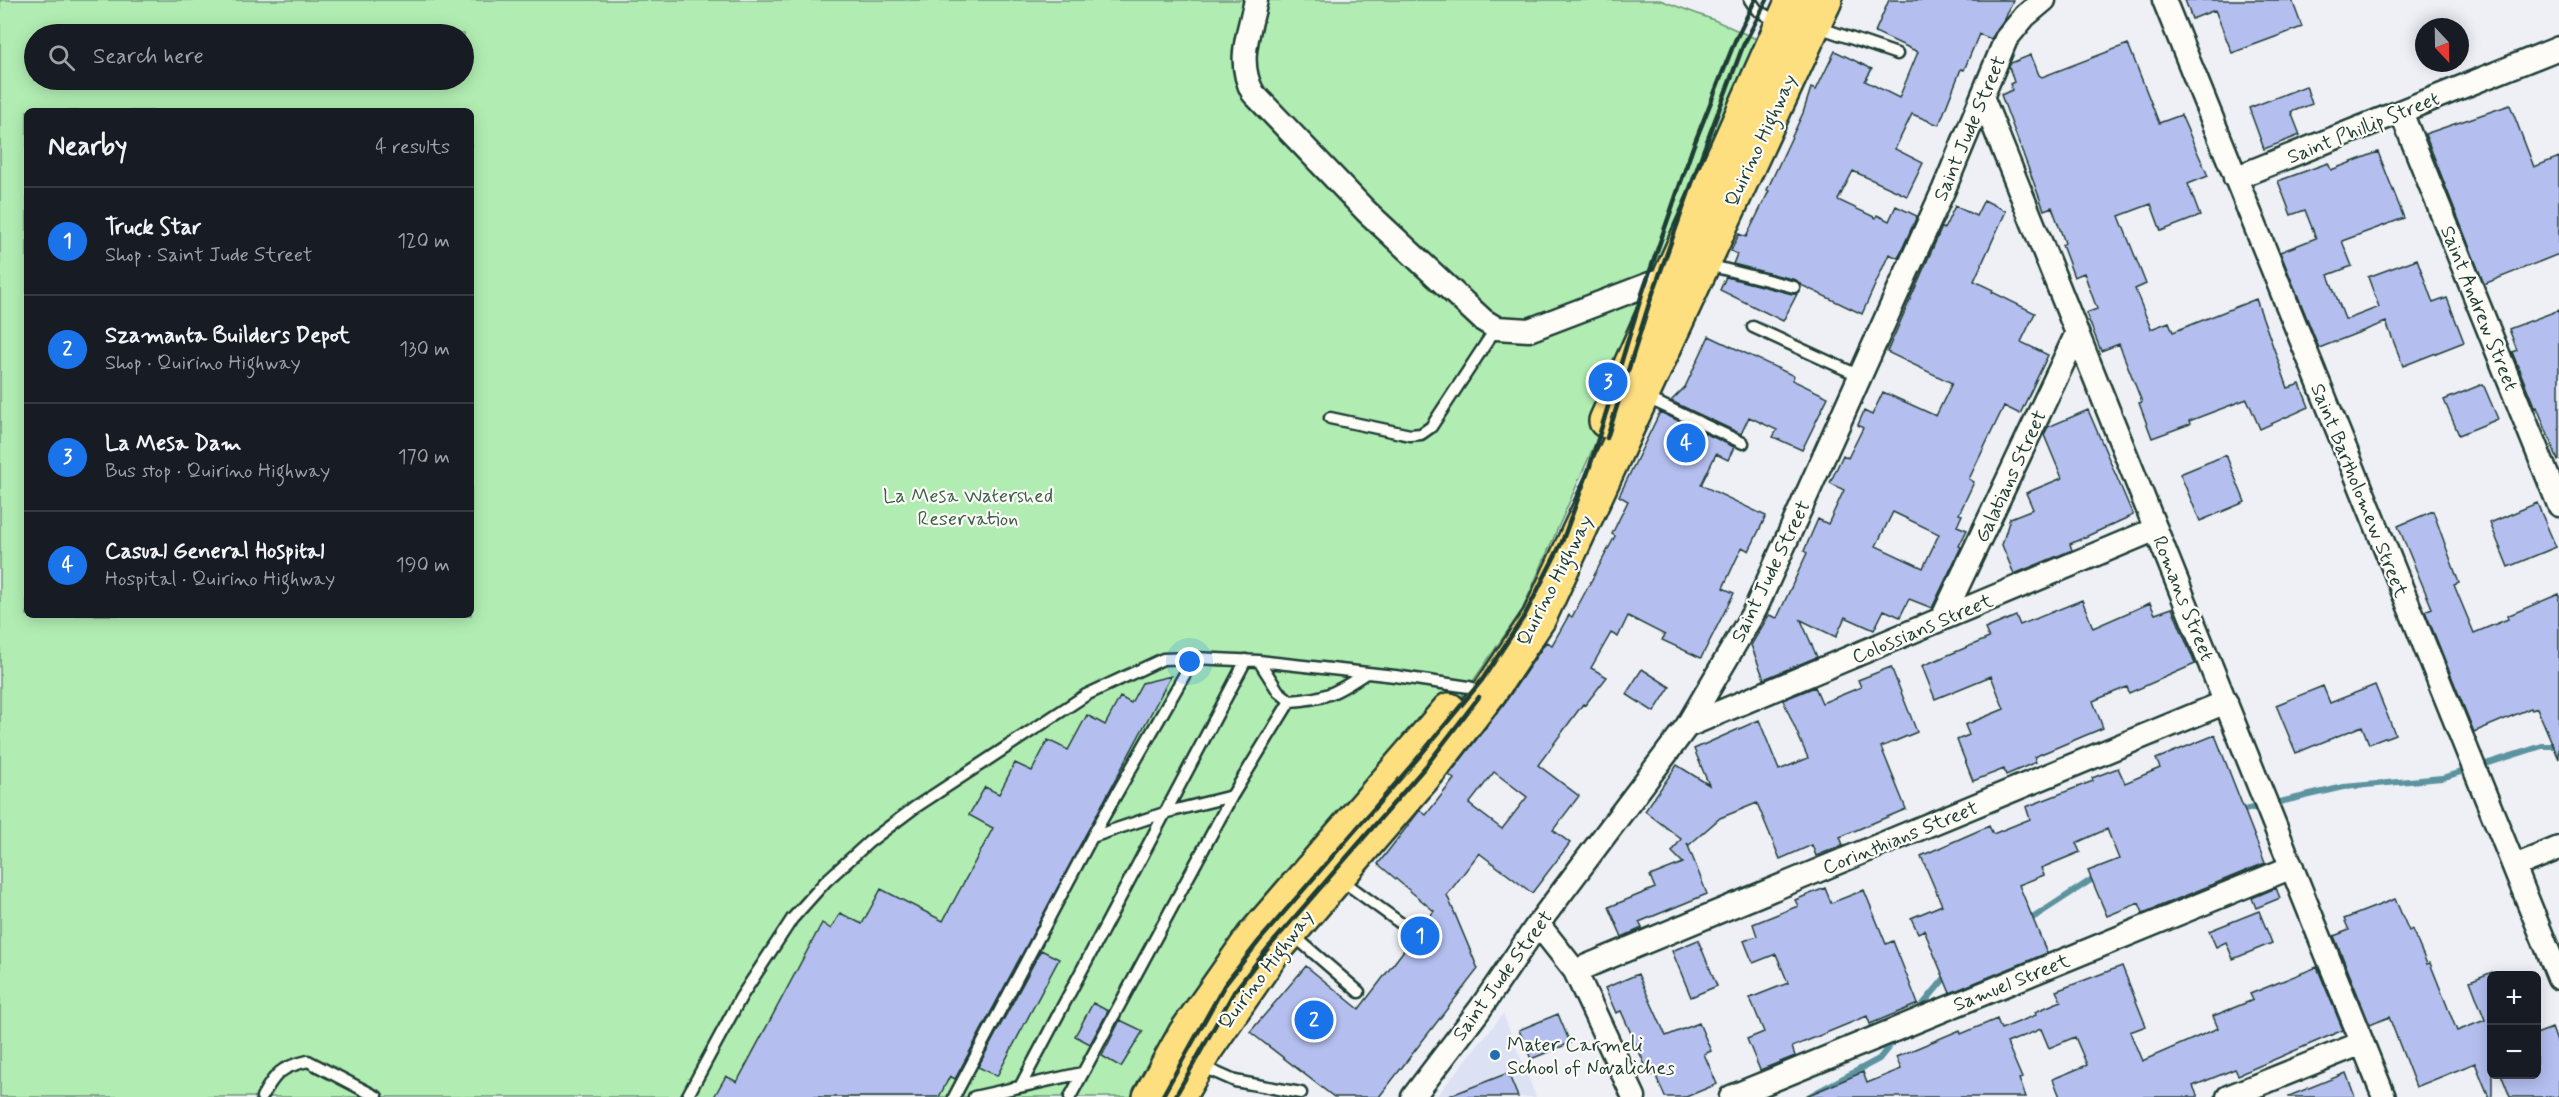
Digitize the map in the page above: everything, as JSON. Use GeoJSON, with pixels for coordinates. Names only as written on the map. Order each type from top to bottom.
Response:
{"type":"FeatureCollection","features":[{"type":"Feature","properties":{"kind":"main road","name":"Quirino Highway"},"geometry":{"type":"LineString","coordinates":[[1185,1086],[1240,998],[1290,933],[1431,768],[1479,690],[1522,610],[1687,276],[1803,13]]}},
{"type":"Feature","properties":{"kind":"main road","name":"Quirino Highway"},"geometry":{"type":"LineString","coordinates":[[1150,1097],[1185,1034],[1253,937],[1479,690],[1539,618],[1642,395],[1687,276]]}},
{"type":"Feature","properties":{"kind":"street"},"geometry":{"type":"LineString","coordinates":[[1256,0],[1243,67],[1253,93],[1366,211],[1483,320],[1496,328],[1529,330],[1687,276]]}},
{"type":"Feature","properties":{"kind":"street","name":"Saint Jude Street"},"geometry":{"type":"LineString","coordinates":[[1413,1097],[1687,726],[1755,610],[1983,99],[2006,39],[2025,16],[2044,0]]}},
{"type":"Feature","properties":{"kind":"street","name":"Saint Bartholomew Street"},"geometry":{"type":"LineString","coordinates":[[2164,0],[2559,978]]}},
{"type":"Feature","properties":{"kind":"street","name":"Saint Phillip Street"},"geometry":{"type":"LineString","coordinates":[[2235,178],[2559,48]]}},
{"type":"Feature","properties":{"kind":"street","name":"Romans Street"},"geometry":{"type":"LineString","coordinates":[[1983,99],[2384,1097]]}},
{"type":"Feature","properties":{"kind":"street","name":"Saint Andrew Street"},"geometry":{"type":"LineString","coordinates":[[2401,111],[2559,505]]}},
{"type":"Feature","properties":{"kind":"street","name":"Galatians Street"},"geometry":{"type":"LineString","coordinates":[[1942,619],[2077,333]]}},
{"type":"Feature","properties":{"kind":"street","name":"Colossians Street"},"geometry":{"type":"LineString","coordinates":[[1687,726],[2156,529]]}},
{"type":"Feature","properties":{"kind":"street","name":"Corinthians Street"},"geometry":{"type":"LineString","coordinates":[[1575,971],[2226,702]]}},
{"type":"Feature","properties":{"kind":"street"},"geometry":{"type":"LineString","coordinates":[[2515,866],[2559,848]]}},
{"type":"Feature","properties":{"kind":"street","name":"Samuel Street"},"geometry":{"type":"LineString","coordinates":[[1731,1097],[2292,867]]}},
{"type":"Feature","properties":{"kind":"street"},"geometry":{"type":"LineString","coordinates":[[1539,924],[1575,971],[1634,1097]]}},
{"type":"Feature","properties":{"kind":"street"},"geometry":{"type":"LineString","coordinates":[[2228,1097],[2362,1043]]}},
{"type":"Feature","properties":{"kind":"lane"},"geometry":{"type":"LineString","coordinates":[[1750,0],[1757,10],[1803,13],[1897,54]]}},
{"type":"Feature","properties":{"kind":"lane"},"geometry":{"type":"LineString","coordinates":[[1687,276],[1794,286]]}},
{"type":"Feature","properties":{"kind":"lane"},"geometry":{"type":"LineString","coordinates":[[1753,327],[1860,376]]}},
{"type":"Feature","properties":{"kind":"lane"},"geometry":{"type":"LineString","coordinates":[[1330,418],[1410,435],[1421,434],[1431,427],[1496,328]]}},
{"type":"Feature","properties":{"kind":"lane"},"geometry":{"type":"LineString","coordinates":[[1642,395],[1743,443]]}},
{"type":"Feature","properties":{"kind":"lane"},"geometry":{"type":"LineString","coordinates":[[687,1097],[741,997],[792,919],[826,881],[869,842],[914,808],[1086,695],[1163,659],[1194,658],[1259,661],[1366,673],[1479,690]]}},
{"type":"Feature","properties":{"kind":"lane"},"geometry":{"type":"LineString","coordinates":[[954,1097],[1092,837],[1194,658]]}},
{"type":"Feature","properties":{"kind":"lane"},"geometry":{"type":"LineString","coordinates":[[1021,1085],[1246,660]]}},
{"type":"Feature","properties":{"kind":"lane"},"geometry":{"type":"LineString","coordinates":[[1259,661],[1278,691],[1290,701],[1331,695],[1366,673]]}},
{"type":"Feature","properties":{"kind":"lane"},"geometry":{"type":"LineString","coordinates":[[1070,1097],[1232,796],[1290,701]]}},
{"type":"Feature","properties":{"kind":"lane"},"geometry":{"type":"LineString","coordinates":[[1092,837],[1164,813],[1232,796]]}},
{"type":"Feature","properties":{"kind":"lane"},"geometry":{"type":"LineString","coordinates":[[1338,877],[1410,930]]}},
{"type":"Feature","properties":{"kind":"lane"},"geometry":{"type":"LineString","coordinates":[[1290,933],[1359,992]]}},
{"type":"Feature","properties":{"kind":"lane"},"geometry":{"type":"LineString","coordinates":[[262,1097],[273,1076],[289,1065],[308,1061],[377,1097]]}},
{"type":"Feature","properties":{"kind":"lane"},"geometry":{"type":"LineString","coordinates":[[1185,1086],[1200,1066],[1235,1081],[1301,1093]]}},
{"type":"Feature","properties":{"kind":"lane"},"geometry":{"type":"LineString","coordinates":[[974,1097],[1082,1073]]}},
{"type":"Feature","properties":{"kind":"shaded area","name":"Mater Carmeli School of Novaliches"},"geometry":{"type":"Polygon","coordinates":[[[1503,1014],[1536,1097],[1436,1097],[1503,1014]]]}},
{"type":"Feature","properties":{"kind":"green space","name":"La Mesa Watershed Reservation"},"geometry":{"type":"Polygon","coordinates":[[[0,0],[1660,0],[1761,41],[1668,277],[1522,610],[1469,687],[1412,755],[1150,1097],[0,1097],[0,0]]]}},
{"type":"Feature","properties":{"kind":"building"},"geometry":{"type":"Polygon","coordinates":[[[1889,0],[2013,0],[2005,19],[1991,39],[1979,34],[1964,70],[1961,69],[1939,125],[1912,114],[1895,149],[1923,163],[1907,196],[1853,171],[1838,200],[1876,218],[1877,215],[1889,221],[1896,206],[1917,216],[1898,258],[1889,254],[1862,314],[1801,285],[1796,280],[1733,264],[1737,254],[1731,251],[1739,234],[1746,237],[1769,191],[1767,190],[1803,113],[1811,88],[1816,90],[1835,51],[1872,69],[1865,81],[1899,98],[1918,52],[1875,32],[1889,0]]]}},
{"type":"Feature","properties":{"kind":"building"},"geometry":{"type":"Polygon","coordinates":[[[2185,0],[2292,0],[2302,27],[2232,53],[2215,10],[2192,19],[2185,0]]]}},
{"type":"Feature","properties":{"kind":"building"},"geometry":{"type":"Polygon","coordinates":[[[2128,44],[2159,123],[2181,115],[2208,176],[2188,184],[2200,216],[2161,231],[2151,204],[2119,216],[2146,284],[2135,289],[2151,329],[2169,322],[2173,332],[2256,299],[2288,388],[2300,384],[2309,407],[2260,429],[2247,399],[2152,438],[2139,403],[2142,402],[2119,344],[2101,351],[2086,313],[2097,309],[2084,273],[2074,277],[2062,245],[2065,243],[2052,207],[2044,210],[2001,95],[2012,90],[2010,84],[2014,82],[2009,67],[2011,63],[2031,55],[2042,77],[2128,44]]]}},
{"type":"Feature","properties":{"kind":"building"},"geometry":{"type":"Polygon","coordinates":[[[2306,86],[2312,104],[2291,112],[2300,135],[2264,149],[2249,108],[2306,86]]]}},
{"type":"Feature","properties":{"kind":"building"},"geometry":{"type":"Polygon","coordinates":[[[2510,105],[2534,167],[2559,157],[2559,254],[2484,284],[2425,134],[2510,105]]]}},
{"type":"Feature","properties":{"kind":"building"},"geometry":{"type":"Polygon","coordinates":[[[2378,152],[2404,218],[2342,241],[2352,266],[2328,275],[2345,319],[2348,319],[2379,307],[2368,277],[2417,259],[2433,303],[2447,298],[2464,342],[2403,366],[2386,322],[2319,348],[2280,252],[2316,238],[2305,210],[2291,215],[2278,181],[2328,163],[2331,170],[2378,152]]]}},
{"type":"Feature","properties":{"kind":"building"},"geometry":{"type":"Polygon","coordinates":[[[1984,200],[2006,211],[1974,281],[2035,313],[2021,342],[2048,355],[2020,414],[2004,406],[1969,479],[1974,482],[1959,514],[1962,515],[1957,526],[1967,530],[1959,546],[1961,547],[1932,608],[1909,599],[1900,617],[1884,610],[1874,630],[1845,617],[1836,637],[1801,620],[1817,657],[1764,679],[1751,645],[1769,615],[1777,618],[1807,553],[1804,551],[1818,519],[1828,524],[1844,490],[1830,483],[1843,455],[1848,458],[1863,428],[1858,425],[1864,411],[1872,415],[1883,392],[1936,416],[1952,383],[1887,352],[1942,227],[1944,229],[1955,206],[1976,216],[1984,200]],[[1893,512],[1876,546],[1923,568],[1939,534],[1893,512]]]}},
{"type":"Feature","properties":{"kind":"building"},"geometry":{"type":"Polygon","coordinates":[[[1726,277],[1797,294],[1783,321],[1720,290],[1726,277]]]}},
{"type":"Feature","properties":{"kind":"building"},"geometry":{"type":"Polygon","coordinates":[[[2559,310],[2558,461],[2512,352],[2517,350],[2509,329],[2559,310]]]}},
{"type":"Feature","properties":{"kind":"building"},"geometry":{"type":"Polygon","coordinates":[[[1709,336],[1794,376],[1792,380],[1828,397],[1802,450],[1773,437],[1777,430],[1749,417],[1741,434],[1671,401],[1685,387],[1709,336]]]}},
{"type":"Feature","properties":{"kind":"building"},"geometry":{"type":"Polygon","coordinates":[[[2483,384],[2498,419],[2459,435],[2444,400],[2483,384]]]}},
{"type":"Feature","properties":{"kind":"building"},"geometry":{"type":"Polygon","coordinates":[[[2088,410],[2133,515],[2070,544],[2072,550],[2014,574],[2002,545],[2010,518],[2033,509],[2026,493],[2062,478],[2044,435],[2048,427],[2088,410]]]}},
{"type":"Feature","properties":{"kind":"building"},"geometry":{"type":"Polygon","coordinates":[[[1660,412],[1734,447],[1728,460],[1716,454],[1701,485],[1766,516],[1749,551],[1742,547],[1723,588],[1734,593],[1701,658],[1662,640],[1665,635],[1628,616],[1618,637],[1611,633],[1591,668],[1607,677],[1585,705],[1583,704],[1538,765],[1579,796],[1553,830],[1570,843],[1532,893],[1479,853],[1447,895],[1478,969],[1379,1097],[1334,1097],[1250,1032],[1306,966],[1359,1009],[1434,911],[1378,864],[1420,810],[1426,815],[1454,779],[1449,775],[1504,704],[1546,642],[1552,645],[1569,615],[1572,617],[1615,536],[1612,534],[1628,501],[1619,496],[1660,412]],[[1494,772],[1469,804],[1502,829],[1527,797],[1494,772]]]}},
{"type":"Feature","properties":{"kind":"building"},"geometry":{"type":"Polygon","coordinates":[[[2226,455],[2245,502],[2200,521],[2180,474],[2226,455]]]}},
{"type":"Feature","properties":{"kind":"building"},"geometry":{"type":"Polygon","coordinates":[[[2537,503],[2556,547],[2508,567],[2490,523],[2537,503]]]}},
{"type":"Feature","properties":{"kind":"building"},"geometry":{"type":"Polygon","coordinates":[[[2433,511],[2459,583],[2454,585],[2474,633],[2559,594],[2559,759],[2537,708],[2532,710],[2531,708],[2474,732],[2425,611],[2432,608],[2398,526],[2433,511]]]}},
{"type":"Feature","properties":{"kind":"building"},"geometry":{"type":"Polygon","coordinates":[[[2082,600],[2093,628],[2150,603],[2155,614],[2172,608],[2195,664],[2129,693],[2127,687],[2093,701],[2103,728],[2034,757],[2036,762],[2006,775],[2004,769],[1973,781],[1957,740],[1969,735],[1965,725],[2004,709],[1991,676],[1935,699],[1922,666],[1989,638],[1985,629],[2016,616],[2020,625],[2082,600]]]}},
{"type":"Feature","properties":{"kind":"building"},"geometry":{"type":"Polygon","coordinates":[[[1891,667],[1917,732],[1881,747],[1906,809],[1840,837],[1843,845],[1816,856],[1812,845],[1780,859],[1757,803],[1720,818],[1689,845],[1687,843],[1707,894],[1639,922],[1642,928],[1622,937],[1609,907],[1655,888],[1650,876],[1683,863],[1672,852],[1681,839],[1645,811],[1677,765],[1709,785],[1694,749],[1759,720],[1779,770],[1808,758],[1783,700],[1815,687],[1822,703],[1861,687],[1858,680],[1891,667]]]}},
{"type":"Feature","properties":{"kind":"building"},"geometry":{"type":"Polygon","coordinates":[[[1642,669],[1670,687],[1654,712],[1626,694],[1642,669]]]}},
{"type":"Feature","properties":{"kind":"building"},"geometry":{"type":"Polygon","coordinates":[[[1171,676],[955,1079],[950,1076],[939,1097],[714,1097],[726,1076],[737,1082],[822,923],[831,929],[840,913],[862,924],[881,889],[943,921],[993,828],[969,815],[985,787],[999,794],[1015,763],[1032,771],[1048,740],[1068,750],[1087,715],[1105,725],[1120,697],[1131,703],[1142,683],[1171,676]]]}},
{"type":"Feature","properties":{"kind":"building"},"geometry":{"type":"Polygon","coordinates":[[[2375,685],[2395,734],[2369,744],[2362,726],[2296,753],[2276,705],[2323,686],[2330,703],[2375,685]]]}},
{"type":"Feature","properties":{"kind":"building"},"geometry":{"type":"Polygon","coordinates":[[[2215,735],[2265,863],[2143,913],[2139,903],[2107,916],[2088,871],[2119,859],[2107,829],[2076,843],[2080,852],[2041,868],[2044,875],[2019,885],[2047,953],[1950,993],[1924,930],[1918,933],[1911,918],[1942,905],[1921,856],[1989,826],[1993,834],[2030,819],[2026,807],[2093,781],[2092,778],[2118,768],[2125,783],[2160,768],[2156,759],[2215,735]]]}},
{"type":"Feature","properties":{"kind":"building"},"geometry":{"type":"Polygon","coordinates":[[[1825,888],[1831,903],[1864,890],[1886,944],[1893,941],[1918,1004],[1870,1024],[1867,1016],[1792,1047],[1795,1056],[1760,1070],[1747,1039],[1764,1032],[1750,998],[1788,983],[1776,954],[1753,963],[1744,941],[1757,936],[1753,924],[1798,906],[1795,900],[1825,888]]]}},
{"type":"Feature","properties":{"kind":"building"},"geometry":{"type":"Polygon","coordinates":[[[2276,888],[2280,898],[2256,908],[2252,898],[2276,888]]]}},
{"type":"Feature","properties":{"kind":"building"},"geometry":{"type":"Polygon","coordinates":[[[2395,899],[2409,931],[2412,929],[2427,964],[2430,963],[2457,1031],[2485,1020],[2470,981],[2487,974],[2487,1079],[2492,1079],[2492,1097],[2489,1097],[2475,1063],[2416,1087],[2389,1017],[2370,1025],[2334,936],[2349,930],[2344,919],[2395,899]]]}},
{"type":"Feature","properties":{"kind":"building"},"geometry":{"type":"Polygon","coordinates":[[[2259,911],[2272,943],[2233,959],[2226,942],[2216,947],[2209,931],[2259,911]]]}},
{"type":"Feature","properties":{"kind":"building"},"geometry":{"type":"Polygon","coordinates":[[[1698,940],[1717,986],[1691,997],[1672,951],[1698,940]]]}},
{"type":"Feature","properties":{"kind":"building"},"geometry":{"type":"Polygon","coordinates":[[[1041,950],[1059,959],[997,1076],[978,1067],[1041,950]]]}},
{"type":"Feature","properties":{"kind":"building"},"geometry":{"type":"Polygon","coordinates":[[[2122,966],[2146,1026],[2130,1032],[2142,1061],[2218,1028],[2213,1016],[2253,1000],[2250,994],[2317,967],[2343,1030],[2238,1075],[2235,1069],[2193,1086],[2198,1097],[2060,1097],[2053,1079],[2087,1065],[2075,1037],[2049,1048],[2041,1029],[2007,1043],[2022,1078],[2019,1079],[2026,1097],[1804,1097],[1863,1072],[1867,1083],[1901,1069],[1896,1057],[1960,1030],[1961,1034],[1997,1019],[2001,1029],[2036,1015],[2035,1012],[2061,1001],[2056,991],[2122,966]]]}},
{"type":"Feature","properties":{"kind":"building"},"geometry":{"type":"Polygon","coordinates":[[[1638,974],[1666,1036],[1699,1023],[1711,1051],[1704,1054],[1717,1084],[1686,1097],[1665,1097],[1655,1074],[1650,1076],[1621,1011],[1616,1013],[1605,988],[1638,974]]]}},
{"type":"Feature","properties":{"kind":"building"},"geometry":{"type":"Polygon","coordinates":[[[1093,1003],[1108,1011],[1090,1044],[1075,1036],[1093,1003]]]}},
{"type":"Feature","properties":{"kind":"building"},"geometry":{"type":"Polygon","coordinates":[[[1558,1014],[1570,1043],[1531,1059],[1519,1030],[1558,1014]]]}},
{"type":"Feature","properties":{"kind":"building"},"geometry":{"type":"Polygon","coordinates":[[[1120,1020],[1143,1031],[1121,1067],[1102,1056],[1120,1020]]]}},
{"type":"Feature","properties":{"kind":"building"},"geometry":{"type":"Polygon","coordinates":[[[2552,1028],[2559,1047],[2559,1097],[2510,1097],[2503,1079],[2541,1079],[2541,1032],[2552,1028]]]}},
{"type":"Feature","properties":{"kind":"building"},"geometry":{"type":"Polygon","coordinates":[[[1508,1073],[1518,1097],[1449,1096],[1508,1073]]]}},
{"type":"Feature","properties":{"kind":"building"},"geometry":{"type":"Polygon","coordinates":[[[2346,1073],[2355,1097],[2289,1097],[2289,1096],[2346,1073]]]}},
{"type":"Feature","properties":{"kind":"waterway"},"geometry":{"type":"LineString","coordinates":[[2271,804],[2344,787],[2442,778],[2542,746],[2559,746]]}},
{"type":"Feature","properties":{"kind":"waterway"},"geometry":{"type":"LineString","coordinates":[[2236,812],[2261,806]]}},
{"type":"Feature","properties":{"kind":"waterway"},"geometry":{"type":"LineString","coordinates":[[2028,921],[2097,876]]}},
{"type":"Feature","properties":{"kind":"waterway"},"geometry":{"type":"LineString","coordinates":[[1915,1014],[1949,973]]}},
{"type":"Feature","properties":{"kind":"waterway"},"geometry":{"type":"LineString","coordinates":[[1808,1097],[1879,1059],[1896,1038]]}},
{"type":"Feature","properties":{"kind":"railway"},"geometry":{"type":"LineString","coordinates":[[1162,1097],[1224,986],[1259,941],[1417,759],[1482,680],[1525,615],[1562,542],[1589,469],[1642,294],[1693,147],[1735,41],[1755,0]]}},
{"type":"Feature","properties":{"kind":"railway"},"geometry":{"type":"LineString","coordinates":[[1607,438],[1649,304],[1703,152],[1743,46],[1767,0]]}},
{"type":"Feature","properties":{"kind":"railway"},"geometry":{"type":"LineString","coordinates":[[1175,1097],[1234,992],[1268,948],[1426,766],[1479,697]]}},
{"type":"Feature","properties":{"kind":"place","name":"La Mesa Dam"},"geometry":{"type":"Point","coordinates":[1608,382]}},
{"type":"Feature","properties":{"kind":"place","name":"Casual General Hospital"},"geometry":{"type":"Point","coordinates":[1686,443]}},
{"type":"Feature","properties":{"kind":"place","name":"Truck Star"},"geometry":{"type":"Point","coordinates":[1420,936]}},
{"type":"Feature","properties":{"kind":"place","name":"Szamanta Builders Depot"},"geometry":{"type":"Point","coordinates":[1314,1020]}},
{"type":"Feature","properties":{"kind":"place","name":"Mater Carmeli School of Novaliches"},"geometry":{"type":"Point","coordinates":[1495,1055]}}]}
